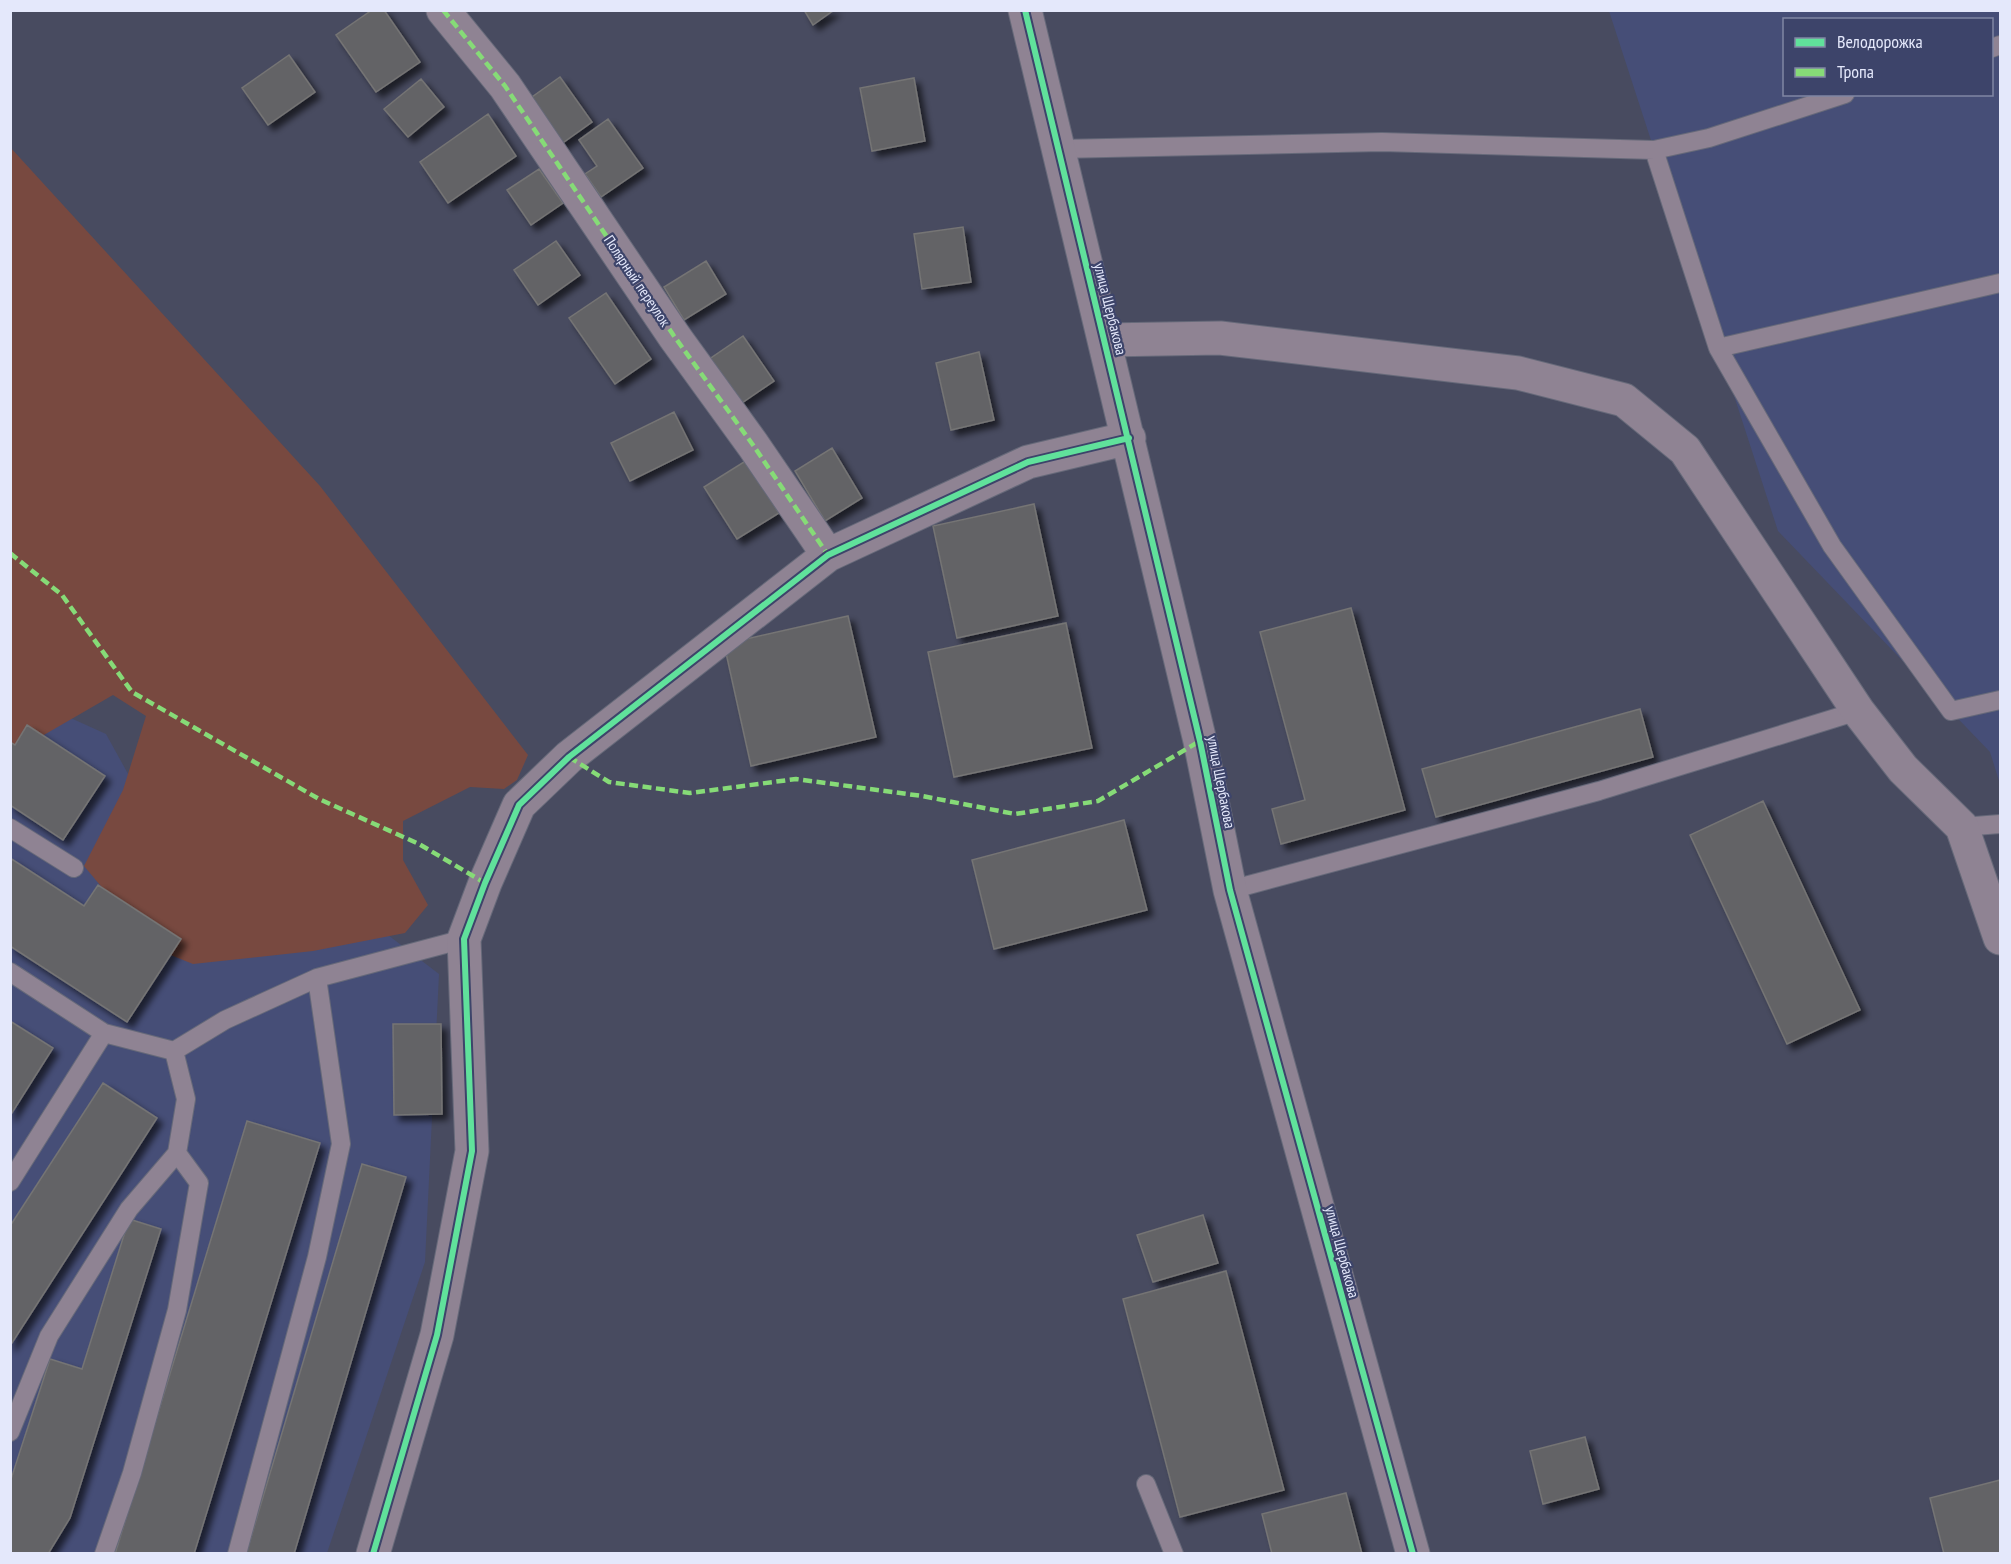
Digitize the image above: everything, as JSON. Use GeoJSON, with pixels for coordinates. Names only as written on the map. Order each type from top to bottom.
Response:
{"type":"FeatureCollection","features":[{"type":"Feature","properties":{"kind":"street","name":"Полярный переулок"},"geometry":{"type":"LineString","coordinates":[[443,10],[504,86],[674,336],[753,445],[828,555]]}},
{"type":"Feature","properties":{"kind":"street","name":"улица Щербакова"},"geometry":{"type":"LineString","coordinates":[[1025,10],[1200,741],[1230,890],[1413,1554]]}},
{"type":"Feature","properties":{"kind":"street"},"geometry":{"type":"LineString","coordinates":[[1105,340],[1220,338],[1518,374],[1624,400],[1685,450],[1858,711],[1903,769],[1962,827],[2001,938]]}},
{"type":"Feature","properties":{"kind":"street"},"geometry":{"type":"LineString","coordinates":[[373,1554],[437,1335],[472,1151],[464,939],[519,805],[569,757],[828,555],[1028,462],[1129,438]]}},
{"type":"Feature","properties":{"kind":"lane"},"geometry":{"type":"LineString","coordinates":[[1059,149],[1382,142],[1654,150],[1709,138],[1839,96]]}},
{"type":"Feature","properties":{"kind":"lane"},"geometry":{"type":"LineString","coordinates":[[1654,150],[1718,348],[1832,546],[1951,711],[2001,700]]}},
{"type":"Feature","properties":{"kind":"lane"},"geometry":{"type":"LineString","coordinates":[[1718,348],[2001,283]]}},
{"type":"Feature","properties":{"kind":"lane"},"geometry":{"type":"LineString","coordinates":[[1230,890],[1599,791],[1858,711]]}},
{"type":"Feature","properties":{"kind":"lane"},"geometry":{"type":"LineString","coordinates":[[1962,827],[2001,824]]}},
{"type":"Feature","properties":{"kind":"lane"},"geometry":{"type":"LineString","coordinates":[[10,828],[74,868]]}},
{"type":"Feature","properties":{"kind":"lane"},"geometry":{"type":"LineString","coordinates":[[10,972],[104,1033],[174,1051],[225,1020],[317,978],[464,939]]}},
{"type":"Feature","properties":{"kind":"lane"},"geometry":{"type":"LineString","coordinates":[[237,1554],[317,1257],[341,1144],[317,978]]}},
{"type":"Feature","properties":{"kind":"lane"},"geometry":{"type":"LineString","coordinates":[[10,1182],[104,1033]]}},
{"type":"Feature","properties":{"kind":"lane"},"geometry":{"type":"LineString","coordinates":[[10,1432],[49,1336],[129,1209],[177,1153],[186,1099],[174,1051]]}},
{"type":"Feature","properties":{"kind":"lane"},"geometry":{"type":"LineString","coordinates":[[104,1554],[132,1473],[177,1310],[199,1183],[177,1153]]}},
{"type":"Feature","properties":{"kind":"lane"},"geometry":{"type":"LineString","coordinates":[[1146,1484],[1174,1554]]}},
{"type":"Feature","properties":{"kind":"shaded area"},"geometry":{"type":"Polygon","coordinates":[[[1609,11],[2000,11],[2000,784],[1990,752],[1778,531],[1609,11]]]}},
{"type":"Feature","properties":{"kind":"shaded area"},"geometry":{"type":"Polygon","coordinates":[[[10,147],[320,486],[528,755],[517,780],[504,789],[470,787],[403,821],[403,860],[428,905],[405,933],[313,951],[193,964],[153,948],[84,866],[123,790],[146,716],[113,695],[11,754],[10,147]]]}},
{"type":"Feature","properties":{"kind":"shaded area"},"geometry":{"type":"Polygon","coordinates":[[[11,691],[106,734],[186,879],[388,935],[439,974],[425,1262],[327,1553],[11,1554],[11,691]]]}},
{"type":"Feature","properties":{"kind":"building"},"geometry":{"type":"Polygon","coordinates":[[[372,10],[384,10],[420,62],[376,92],[336,35],[372,10]]]}},
{"type":"Feature","properties":{"kind":"building"},"geometry":{"type":"Polygon","coordinates":[[[804,10],[834,10],[813,25],[804,10]]]}},
{"type":"Feature","properties":{"kind":"building"},"geometry":{"type":"Polygon","coordinates":[[[289,55],[315,92],[268,125],[242,88],[289,55]]]}},
{"type":"Feature","properties":{"kind":"building"},"geometry":{"type":"Polygon","coordinates":[[[560,77],[592,122],[557,147],[525,102],[560,77]]]}},
{"type":"Feature","properties":{"kind":"building"},"geometry":{"type":"Polygon","coordinates":[[[914,78],[925,141],[872,151],[860,88],[914,78]]]}},
{"type":"Feature","properties":{"kind":"building"},"geometry":{"type":"Polygon","coordinates":[[[421,79],[444,107],[408,137],[384,109],[421,79]]]}},
{"type":"Feature","properties":{"kind":"building"},"geometry":{"type":"Polygon","coordinates":[[[488,114],[516,156],[448,203],[420,162],[488,114]]]}},
{"type":"Feature","properties":{"kind":"building"},"geometry":{"type":"Polygon","coordinates":[[[608,119],[643,168],[601,197],[585,174],[597,166],[579,140],[608,119]]]}},
{"type":"Feature","properties":{"kind":"building"},"geometry":{"type":"Polygon","coordinates":[[[539,169],[563,203],[531,225],[507,190],[539,169]]]}},
{"type":"Feature","properties":{"kind":"building"},"geometry":{"type":"Polygon","coordinates":[[[963,227],[971,282],[922,289],[914,234],[963,227]]]}},
{"type":"Feature","properties":{"kind":"building"},"geometry":{"type":"Polygon","coordinates":[[[556,241],[580,275],[538,305],[514,270],[556,241]]]}},
{"type":"Feature","properties":{"kind":"building"},"geometry":{"type":"Polygon","coordinates":[[[706,261],[726,294],[684,320],[664,287],[706,261]]]}},
{"type":"Feature","properties":{"kind":"building"},"geometry":{"type":"Polygon","coordinates":[[[606,293],[651,359],[615,384],[569,318],[606,293]]]}},
{"type":"Feature","properties":{"kind":"building"},"geometry":{"type":"Polygon","coordinates":[[[743,336],[774,381],[739,405],[708,360],[743,336]]]}},
{"type":"Feature","properties":{"kind":"building"},"geometry":{"type":"Polygon","coordinates":[[[979,352],[994,420],[951,430],[936,363],[979,352]]]}},
{"type":"Feature","properties":{"kind":"building"},"geometry":{"type":"Polygon","coordinates":[[[674,412],[693,450],[630,481],[611,443],[674,412]]]}},
{"type":"Feature","properties":{"kind":"building"},"geometry":{"type":"Polygon","coordinates":[[[832,448],[862,498],[825,521],[795,471],[832,448]]]}},
{"type":"Feature","properties":{"kind":"building"},"geometry":{"type":"Polygon","coordinates":[[[747,460],[779,513],[737,539],[704,487],[747,460]]]}},
{"type":"Feature","properties":{"kind":"building"},"geometry":{"type":"Polygon","coordinates":[[[1034,504],[1058,616],[957,638],[933,526],[1034,504]]]}},
{"type":"Feature","properties":{"kind":"building"},"geometry":{"type":"Polygon","coordinates":[[[1351,608],[1405,810],[1281,844],[1272,809],[1305,800],[1260,632],[1351,608]]]}},
{"type":"Feature","properties":{"kind":"building"},"geometry":{"type":"Polygon","coordinates":[[[848,616],[876,737],[751,766],[724,644],[848,616]]]}},
{"type":"Feature","properties":{"kind":"building"},"geometry":{"type":"Polygon","coordinates":[[[1066,623],[1092,748],[954,777],[928,652],[1066,623]]]}},
{"type":"Feature","properties":{"kind":"building"},"geometry":{"type":"Polygon","coordinates":[[[1640,709],[1653,757],[1436,817],[1422,769],[1640,709]]]}},
{"type":"Feature","properties":{"kind":"building"},"geometry":{"type":"Polygon","coordinates":[[[27,725],[105,776],[63,840],[10,805],[10,742],[15,745],[27,725]]]}},
{"type":"Feature","properties":{"kind":"building"},"geometry":{"type":"Polygon","coordinates":[[[1763,801],[1860,1010],[1787,1044],[1690,835],[1763,801]]]}},
{"type":"Feature","properties":{"kind":"building"},"geometry":{"type":"Polygon","coordinates":[[[1124,820],[1147,910],[994,949],[972,860],[1124,820]]]}},
{"type":"Feature","properties":{"kind":"building"},"geometry":{"type":"Polygon","coordinates":[[[10,858],[84,906],[98,885],[181,939],[127,1022],[10,946],[10,858]]]}},
{"type":"Feature","properties":{"kind":"building"},"geometry":{"type":"Polygon","coordinates":[[[10,1021],[53,1048],[10,1116],[10,1021]]]}},
{"type":"Feature","properties":{"kind":"building"},"geometry":{"type":"Polygon","coordinates":[[[393,1024],[441,1024],[442,1114],[394,1115],[393,1024]]]}},
{"type":"Feature","properties":{"kind":"building"},"geometry":{"type":"Polygon","coordinates":[[[103,1083],[157,1118],[10,1346],[10,1226],[103,1083]]]}},
{"type":"Feature","properties":{"kind":"building"},"geometry":{"type":"Polygon","coordinates":[[[247,1121],[320,1143],[194,1554],[115,1554],[247,1121]]]}},
{"type":"Feature","properties":{"kind":"building"},"geometry":{"type":"Polygon","coordinates":[[[362,1164],[406,1177],[294,1554],[246,1554],[362,1164]]]}},
{"type":"Feature","properties":{"kind":"building"},"geometry":{"type":"Polygon","coordinates":[[[1203,1215],[1218,1263],[1153,1282],[1137,1235],[1203,1215]]]}},
{"type":"Feature","properties":{"kind":"building"},"geometry":{"type":"Polygon","coordinates":[[[129,1219],[161,1229],[70,1518],[48,1554],[10,1554],[10,1482],[50,1359],[82,1369],[129,1219]]]}},
{"type":"Feature","properties":{"kind":"building"},"geometry":{"type":"Polygon","coordinates":[[[1226,1271],[1284,1490],[1180,1517],[1123,1299],[1226,1271]]]}},
{"type":"Feature","properties":{"kind":"building"},"geometry":{"type":"Polygon","coordinates":[[[1585,1437],[1599,1489],[1543,1504],[1530,1451],[1585,1437]]]}},
{"type":"Feature","properties":{"kind":"building"},"geometry":{"type":"Polygon","coordinates":[[[2000,1480],[2000,1554],[1944,1554],[1930,1498],[2000,1480]]]}},
{"type":"Feature","properties":{"kind":"building"},"geometry":{"type":"Polygon","coordinates":[[[1346,1493],[1362,1554],[1272,1554],[1262,1514],[1346,1493]]]}},
{"type":"Feature","properties":{"kind":"marked path"},"geometry":{"type":"LineString","coordinates":[[443,10],[505,86],[674,336],[753,445],[828,555]]}},
{"type":"Feature","properties":{"kind":"marked path"},"geometry":{"type":"LineString","coordinates":[[10,553],[62,595],[132,692],[319,799],[419,844],[485,883]]}},
{"type":"Feature","properties":{"kind":"marked path"},"geometry":{"type":"LineString","coordinates":[[569,757],[609,782],[690,793],[796,779],[922,796],[1015,814],[1098,801],[1200,741]]}},
{"type":"Feature","properties":{"kind":"cycle path"},"geometry":{"type":"LineString","coordinates":[[1025,10],[1200,741],[1230,890],[1413,1554]]}},
{"type":"Feature","properties":{"kind":"cycle path"},"geometry":{"type":"LineString","coordinates":[[373,1554],[437,1335],[472,1151],[464,939],[485,883],[519,805],[569,757],[828,555],[1028,462],[1129,438]]}}]}
